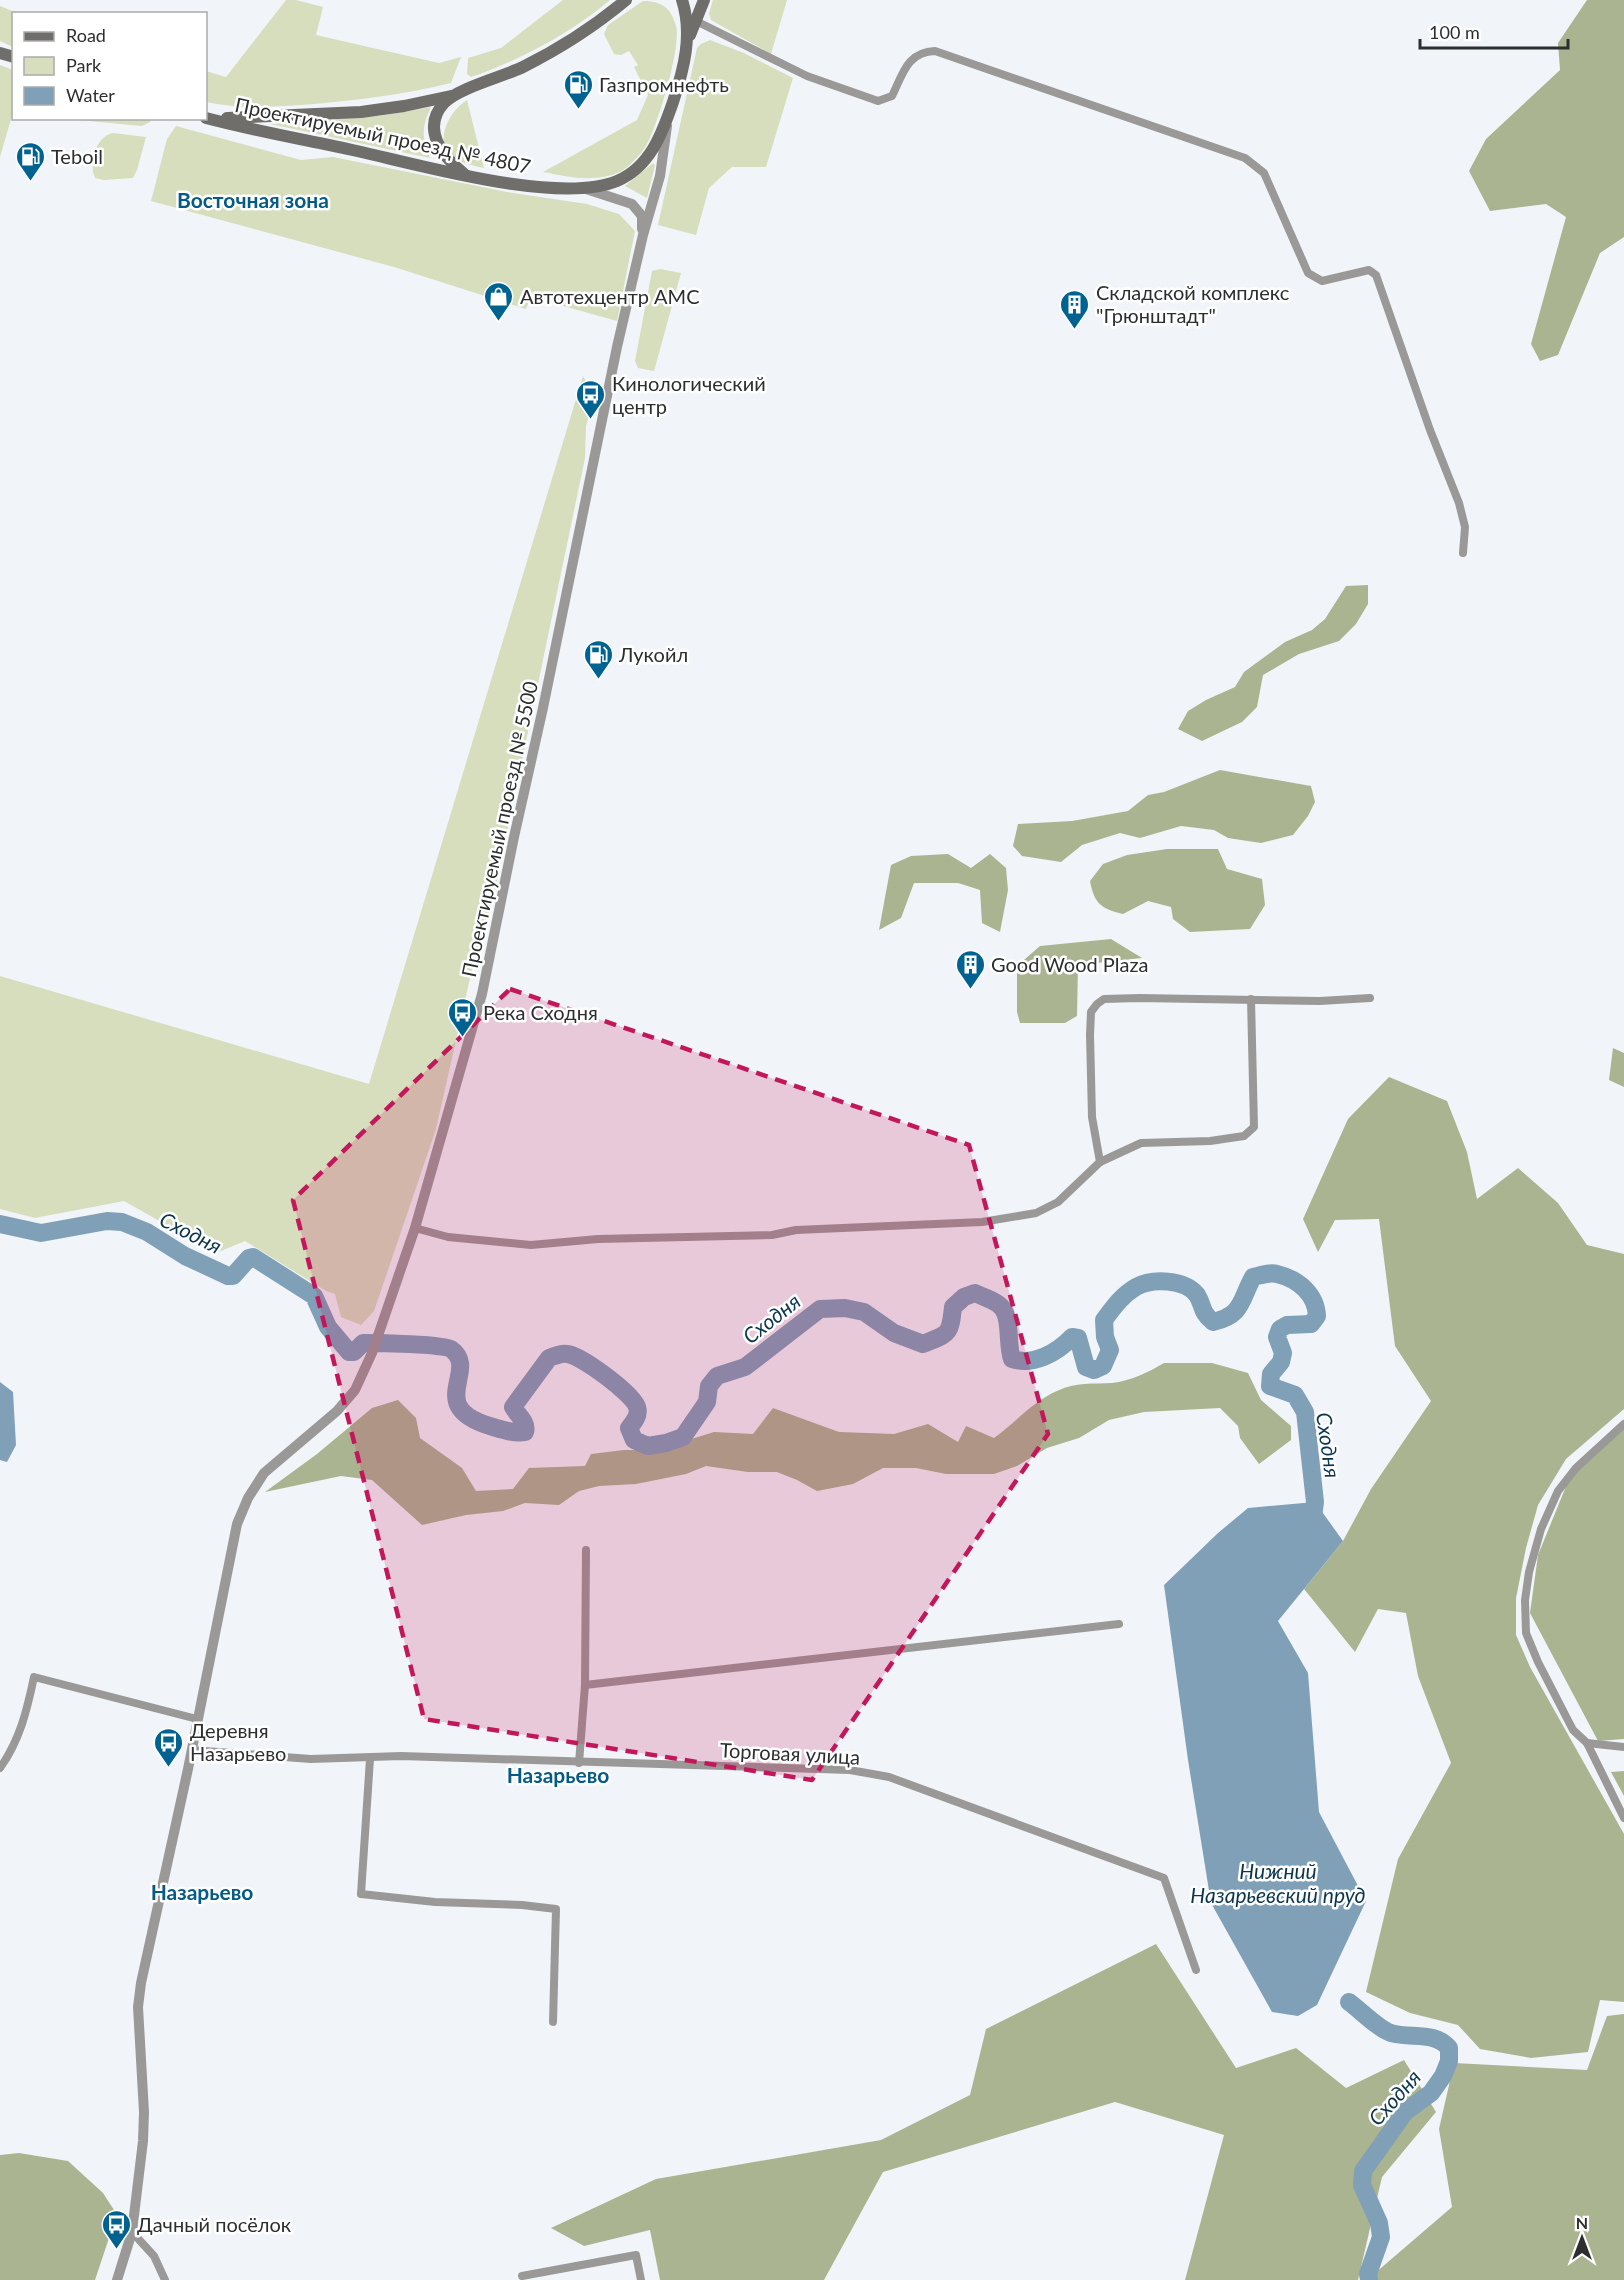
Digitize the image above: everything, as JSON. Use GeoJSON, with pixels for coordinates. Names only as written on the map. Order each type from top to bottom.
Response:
{"type":"FeatureCollection","features":[{"type":"Feature","properties":{"kind":"main road","name":"Проектируемый проезд № 4807"},"geometry":{"type":"LineString","coordinates":[[207,118],[361,112],[455,95],[521,68],[546,55],[593,25],[626,0]]}},
{"type":"Feature","properties":{"kind":"main road"},"geometry":{"type":"LineString","coordinates":[[682,0],[688,39]]}},
{"type":"Feature","properties":{"kind":"main road"},"geometry":{"type":"LineString","coordinates":[[688,39],[704,0]]}},
{"type":"Feature","properties":{"kind":"main road","name":"Проектируемый проезд № 4807"},"geometry":{"type":"LineString","coordinates":[[207,118],[466,175],[540,188],[586,189],[618,181],[641,166],[659,139],[668,116],[680,80],[688,39]]}},
{"type":"Feature","properties":{"kind":"main road"},"geometry":{"type":"LineString","coordinates":[[455,95],[445,102],[438,114],[435,139],[447,159],[466,175]]}},
{"type":"Feature","properties":{"kind":"street"},"geometry":{"type":"LineString","coordinates":[[696,21],[807,76],[878,101],[891,96],[911,58],[924,51],[935,51],[1245,158],[1264,173],[1308,273],[1322,281],[1369,270],[1376,275],[1430,430],[1459,503],[1465,528],[1463,553]]}},
{"type":"Feature","properties":{"kind":"street","name":"Проектируемый проезд № 5500"},"geometry":{"type":"LineString","coordinates":[[117,2280],[132,2232],[143,2141],[144,2112],[138,2007],[141,1983],[237,1524],[248,1498],[264,1473],[337,1411],[355,1390],[372,1353],[381,1321],[415,1228],[482,994],[617,347],[643,236],[660,176],[668,116]]}},
{"type":"Feature","properties":{"kind":"street","name":"Проектируемый проезд № 5500"},"geometry":{"type":"LineString","coordinates":[[586,189],[632,204],[642,216],[643,236]]}},
{"type":"Feature","properties":{"kind":"street"},"geometry":{"type":"LineString","coordinates":[[1100,1162],[1092,1117],[1091,1012],[1096,1004],[1104,999],[1320,1001],[1370,998]]}},
{"type":"Feature","properties":{"kind":"street"},"geometry":{"type":"LineString","coordinates":[[415,1228],[448,1237],[531,1245],[598,1239],[772,1235],[796,1230],[982,1222],[1036,1213],[1058,1202],[1100,1162],[1141,1143],[1210,1141],[1244,1136],[1254,1127],[1251,999]]}},
{"type":"Feature","properties":{"kind":"street"},"geometry":{"type":"LineString","coordinates":[[1624,1424],[1576,1468],[1558,1491],[1541,1529],[1529,1572],[1525,1600],[1526,1633],[1538,1662],[1573,1730],[1587,1743],[1624,1818]]}},
{"type":"Feature","properties":{"kind":"street"},"geometry":{"type":"LineString","coordinates":[[579,1763],[585,1685],[586,1550]]}},
{"type":"Feature","properties":{"kind":"street"},"geometry":{"type":"LineString","coordinates":[[585,1685],[1119,1624]]}},
{"type":"Feature","properties":{"kind":"street"},"geometry":{"type":"LineString","coordinates":[[0,1768],[13,1750],[26,1714],[33,1677],[197,1719]]}},
{"type":"Feature","properties":{"kind":"street"},"geometry":{"type":"LineString","coordinates":[[1587,1743],[1624,1747]]}},
{"type":"Feature","properties":{"kind":"street","name":"Торговая улица"},"geometry":{"type":"LineString","coordinates":[[191,1750],[311,1759],[370,1759],[401,1756],[850,1770],[889,1777],[1164,1878],[1196,1970]]}},
{"type":"Feature","properties":{"kind":"street"},"geometry":{"type":"LineString","coordinates":[[370,1759],[361,1894],[435,1902],[522,1905],[556,1909],[553,2022]]}},
{"type":"Feature","properties":{"kind":"street"},"geometry":{"type":"LineString","coordinates":[[132,2232],[154,2256],[165,2280]]}},
{"type":"Feature","properties":{"kind":"street"},"geometry":{"type":"LineString","coordinates":[[522,2276],[636,2255],[642,2280]]}},
{"type":"Feature","properties":{"kind":"highlighted area"},"geometry":{"type":"Polygon","coordinates":[[[510,989],[969,1145],[1048,1434],[812,1780],[424,1719],[293,1200],[510,989]]]}},
{"type":"Feature","properties":{"kind":"green space"},"geometry":{"type":"Polygon","coordinates":[[[286,0],[296,0],[323,7],[316,35],[439,63],[461,57],[451,83],[339,102],[265,107],[241,107],[207,102],[207,71],[226,77],[286,0]]]}},
{"type":"Feature","properties":{"kind":"green space"},"geometry":{"type":"Polygon","coordinates":[[[563,0],[610,0],[580,23],[532,51],[480,74],[471,77],[467,74],[468,58],[501,48],[563,0]]]}},
{"type":"Feature","properties":{"kind":"green space"},"geometry":{"type":"Polygon","coordinates":[[[713,0],[787,0],[771,54],[711,20],[709,13],[713,0]]]}},
{"type":"Feature","properties":{"kind":"green space"},"geometry":{"type":"Polygon","coordinates":[[[1587,0],[1624,0],[1624,237],[1600,253],[1558,355],[1540,361],[1531,344],[1566,217],[1546,204],[1490,211],[1469,171],[1486,139],[1560,70],[1558,43],[1587,0]]]}},
{"type":"Feature","properties":{"kind":"green space"},"geometry":{"type":"Polygon","coordinates":[[[643,1],[655,2],[668,10],[674,19],[677,36],[667,86],[646,146],[627,167],[610,175],[582,178],[543,172],[637,120],[648,95],[634,67],[638,65],[629,51],[621,55],[614,54],[604,34],[608,25],[643,1]]]}},
{"type":"Feature","properties":{"kind":"green space"},"geometry":{"type":"Polygon","coordinates":[[[0,6],[15,12],[12,12],[12,47],[0,41],[0,6]]]}},
{"type":"Feature","properties":{"kind":"green space"},"geometry":{"type":"Polygon","coordinates":[[[710,40],[744,53],[793,78],[766,167],[732,167],[709,188],[696,235],[658,225],[697,48],[710,40]]]}},
{"type":"Feature","properties":{"kind":"green space"},"geometry":{"type":"Polygon","coordinates":[[[0,65],[12,70],[12,115],[0,157],[0,65]]]}},
{"type":"Feature","properties":{"kind":"green space"},"geometry":{"type":"Polygon","coordinates":[[[467,100],[484,168],[456,159],[445,146],[447,124],[461,104],[467,100]]]}},
{"type":"Feature","properties":{"kind":"green space"},"geometry":{"type":"Polygon","coordinates":[[[431,107],[424,132],[430,158],[270,124],[379,116],[431,107]]]}},
{"type":"Feature","properties":{"kind":"green space"},"geometry":{"type":"Polygon","coordinates":[[[78,120],[151,120],[142,126],[78,120]]]}},
{"type":"Feature","properties":{"kind":"green space"},"geometry":{"type":"Polygon","coordinates":[[[176,126],[301,160],[333,157],[507,192],[587,204],[619,214],[635,231],[617,321],[531,297],[526,309],[394,267],[151,201],[167,139],[176,126]]]}},
{"type":"Feature","properties":{"kind":"green space"},"geometry":{"type":"Polygon","coordinates":[[[113,133],[146,137],[133,178],[104,180],[95,178],[92,165],[95,151],[102,139],[113,133]]]}},
{"type":"Feature","properties":{"kind":"green space"},"geometry":{"type":"Polygon","coordinates":[[[653,163],[655,165],[647,198],[625,186],[653,163]]]}},
{"type":"Feature","properties":{"kind":"green space"},"geometry":{"type":"Polygon","coordinates":[[[660,269],[681,273],[654,371],[638,368],[635,361],[652,271],[660,269]]]}},
{"type":"Feature","properties":{"kind":"green space"},"geometry":{"type":"Polygon","coordinates":[[[583,376],[594,398],[586,426],[585,458],[493,900],[475,956],[436,1129],[374,1311],[361,1325],[341,1317],[335,1294],[326,1291],[245,1241],[216,1253],[124,1201],[35,1218],[0,1209],[0,976],[369,1084],[583,376]]]}},
{"type":"Feature","properties":{"kind":"green space"},"geometry":{"type":"Polygon","coordinates":[[[1368,585],[1368,604],[1356,624],[1339,641],[1299,654],[1263,675],[1257,707],[1242,722],[1202,741],[1178,729],[1188,711],[1235,687],[1244,672],[1285,642],[1312,630],[1325,619],[1346,586],[1368,585]]]}},
{"type":"Feature","properties":{"kind":"green space"},"geometry":{"type":"Polygon","coordinates":[[[1220,770],[1311,786],[1315,802],[1308,816],[1293,835],[1261,843],[1228,838],[1214,830],[1181,826],[1140,838],[1120,833],[1082,845],[1061,862],[1022,856],[1013,846],[1018,824],[1072,821],[1128,811],[1148,795],[1164,792],[1220,770]]]}},
{"type":"Feature","properties":{"kind":"green space"},"geometry":{"type":"Polygon","coordinates":[[[1167,849],[1218,849],[1227,869],[1262,879],[1265,905],[1250,929],[1190,932],[1173,919],[1171,907],[1148,901],[1123,914],[1109,910],[1096,900],[1090,881],[1103,864],[1127,855],[1167,849]]]}},
{"type":"Feature","properties":{"kind":"green space"},"geometry":{"type":"Polygon","coordinates":[[[948,854],[971,868],[990,854],[1006,868],[1008,890],[1000,932],[982,923],[980,890],[958,883],[914,883],[901,918],[879,930],[891,865],[911,856],[948,854]]]}},
{"type":"Feature","properties":{"kind":"green space"},"geometry":{"type":"Polygon","coordinates":[[[1111,939],[1142,958],[1078,965],[1077,1016],[1065,1023],[1020,1023],[1017,1012],[1017,966],[1040,946],[1111,939]]]}},
{"type":"Feature","properties":{"kind":"green space"},"geometry":{"type":"Polygon","coordinates":[[[1613,1048],[1624,1053],[1624,1087],[1609,1080],[1613,1048]]]}},
{"type":"Feature","properties":{"kind":"green space"},"geometry":{"type":"Polygon","coordinates":[[[1389,1077],[1447,1101],[1467,1152],[1477,1199],[1518,1168],[1558,1203],[1587,1245],[1624,1254],[1624,1409],[1566,1459],[1538,1505],[1516,1598],[1516,1635],[1530,1667],[1624,1834],[1624,2002],[1600,2000],[1588,2052],[1531,2058],[1480,2049],[1458,2025],[1410,2013],[1366,1992],[1398,1859],[1451,1763],[1418,1676],[1406,1613],[1378,1609],[1355,1652],[1304,1589],[1343,1541],[1371,1489],[1431,1401],[1395,1346],[1379,1219],[1335,1220],[1318,1252],[1303,1219],[1348,1119],[1389,1077]]]}},
{"type":"Feature","properties":{"kind":"green space"},"geometry":{"type":"Polygon","coordinates":[[[1164,1363],[1212,1363],[1248,1373],[1261,1400],[1291,1426],[1291,1440],[1259,1464],[1240,1438],[1238,1426],[1220,1408],[1144,1412],[1109,1420],[1079,1438],[1047,1448],[1017,1466],[994,1474],[946,1474],[916,1468],[883,1468],[853,1484],[817,1491],[777,1472],[748,1472],[706,1466],[686,1474],[636,1484],[599,1486],[579,1491],[559,1505],[525,1503],[503,1511],[466,1515],[422,1525],[372,1480],[341,1476],[265,1492],[317,1454],[372,1408],[398,1400],[416,1418],[420,1438],[462,1468],[476,1491],[513,1489],[529,1468],[585,1466],[591,1454],[624,1450],[656,1450],[714,1432],[753,1434],[773,1408],[839,1432],[894,1434],[928,1424],[958,1442],[966,1426],[994,1438],[1032,1406],[1057,1391],[1078,1385],[1126,1380],[1164,1363]]]}},
{"type":"Feature","properties":{"kind":"green space"},"geometry":{"type":"Polygon","coordinates":[[[1624,1428],[1624,1739],[1598,1741],[1530,1613],[1538,1555],[1569,1479],[1624,1428]]]}},
{"type":"Feature","properties":{"kind":"green space"},"geometry":{"type":"Polygon","coordinates":[[[1624,1771],[1624,1796],[1611,1772],[1624,1771]]]}},
{"type":"Feature","properties":{"kind":"green space"},"geometry":{"type":"Polygon","coordinates":[[[1156,1944],[1236,2068],[1296,2048],[1346,2088],[1404,2060],[1436,2112],[1382,2177],[1358,2280],[1185,2280],[1224,2135],[1115,2102],[883,2172],[824,2280],[660,2280],[650,2230],[584,2246],[551,2228],[656,2179],[881,2140],[970,2095],[986,2029],[1156,1944]]]}},
{"type":"Feature","properties":{"kind":"green space"},"geometry":{"type":"Polygon","coordinates":[[[1624,2014],[1624,2280],[1367,2280],[1452,2207],[1439,2129],[1454,2063],[1587,2070],[1607,2016],[1624,2014]]]}},
{"type":"Feature","properties":{"kind":"green space"},"geometry":{"type":"Polygon","coordinates":[[[19,2153],[68,2161],[103,2193],[114,2210],[112,2229],[95,2280],[0,2280],[0,2155],[19,2153]]]}},
{"type":"Feature","properties":{"kind":"water"},"geometry":{"type":"Polygon","coordinates":[[[0,1382],[13,1392],[16,1445],[7,1462],[0,1460],[0,1382]]]}},
{"type":"Feature","properties":{"kind":"water","name":"Нижний Назарьевский пруд"},"geometry":{"type":"Polygon","coordinates":[[[1315,1502],[1343,1541],[1278,1621],[1308,1673],[1319,1812],[1366,1901],[1317,2005],[1298,2016],[1272,2012],[1211,1903],[1188,1760],[1164,1585],[1218,1533],[1248,1508],[1315,1502]]]}},
{"type":"Feature","properties":{"kind":"waterway","name":"Сходня"},"geometry":{"type":"LineString","coordinates":[[0,1224],[41,1233],[107,1221],[122,1222],[147,1232],[185,1256],[228,1276],[233,1276],[249,1258],[253,1257],[314,1296],[328,1327],[349,1352],[354,1352],[363,1343],[424,1345],[451,1349],[459,1358],[456,1399],[461,1409],[472,1419],[509,1431],[525,1432],[524,1422],[513,1407],[549,1358],[563,1354],[574,1356],[606,1376],[633,1401],[638,1413],[629,1428],[634,1440],[648,1446],[683,1437],[707,1402],[709,1386],[717,1376],[745,1367],[820,1309],[845,1308],[864,1312],[894,1333],[923,1344],[947,1332],[953,1307],[964,1297],[975,1293],[995,1302],[1003,1309],[1006,1315],[1012,1359],[1028,1361],[1044,1357],[1072,1337],[1078,1338],[1086,1367],[1094,1370],[1103,1366],[1110,1350],[1105,1337],[1104,1320],[1114,1306],[1136,1287],[1159,1281],[1185,1286],[1197,1295],[1204,1312],[1213,1322],[1235,1311],[1243,1300],[1253,1277],[1277,1274],[1299,1284],[1309,1294],[1316,1308],[1317,1316],[1311,1324],[1287,1325],[1280,1329],[1277,1337],[1283,1353],[1281,1362],[1271,1374],[1270,1386],[1295,1395],[1305,1412],[1315,1502],[1312,1525]]}},
{"type":"Feature","properties":{"kind":"waterway","name":"Сходня"},"geometry":{"type":"LineString","coordinates":[[1349,2002],[1386,2031],[1399,2035],[1430,2037],[1449,2048],[1449,2061],[1443,2076],[1431,2093],[1405,2112],[1363,2171],[1362,2185],[1379,2223],[1381,2237],[1368,2274],[1369,2280]]}},
{"type":"Feature","properties":{"kind":"place","name":"Газпромнефть"},"geometry":{"type":"Point","coordinates":[578,110]}},
{"type":"Feature","properties":{"kind":"place","name":"Teboil"},"geometry":{"type":"Point","coordinates":[30,182]}},
{"type":"Feature","properties":{"kind":"place","name":"Автотехцентр АМС"},"geometry":{"type":"Point","coordinates":[499,322]}},
{"type":"Feature","properties":{"kind":"place","name":"Складской комплекс \"Грюнштадт\""},"geometry":{"type":"Point","coordinates":[1075,330]}},
{"type":"Feature","properties":{"kind":"place","name":"Кинологический центр"},"geometry":{"type":"Point","coordinates":[591,420]}},
{"type":"Feature","properties":{"kind":"place","name":"Лукойл"},"geometry":{"type":"Point","coordinates":[598,680]}},
{"type":"Feature","properties":{"kind":"place","name":"Good Wood Plaza"},"geometry":{"type":"Point","coordinates":[970,990]}},
{"type":"Feature","properties":{"kind":"place","name":"Река Сходня"},"geometry":{"type":"Point","coordinates":[462,1038]}},
{"type":"Feature","properties":{"kind":"place","name":"Деревня Назарьево"},"geometry":{"type":"Point","coordinates":[169,1768]}},
{"type":"Feature","properties":{"kind":"place","name":"Дачный посёлок"},"geometry":{"type":"Point","coordinates":[116,2250]}},
{"type":"Feature","properties":{"kind":"district","name":"Восточная зона"},"geometry":{"type":"Point","coordinates":[253,199]}},
{"type":"Feature","properties":{"kind":"district","name":"Назарьево"},"geometry":{"type":"Point","coordinates":[558,1774]}},
{"type":"Feature","properties":{"kind":"district","name":"Назарьево"},"geometry":{"type":"Point","coordinates":[202,1891]}}]}
